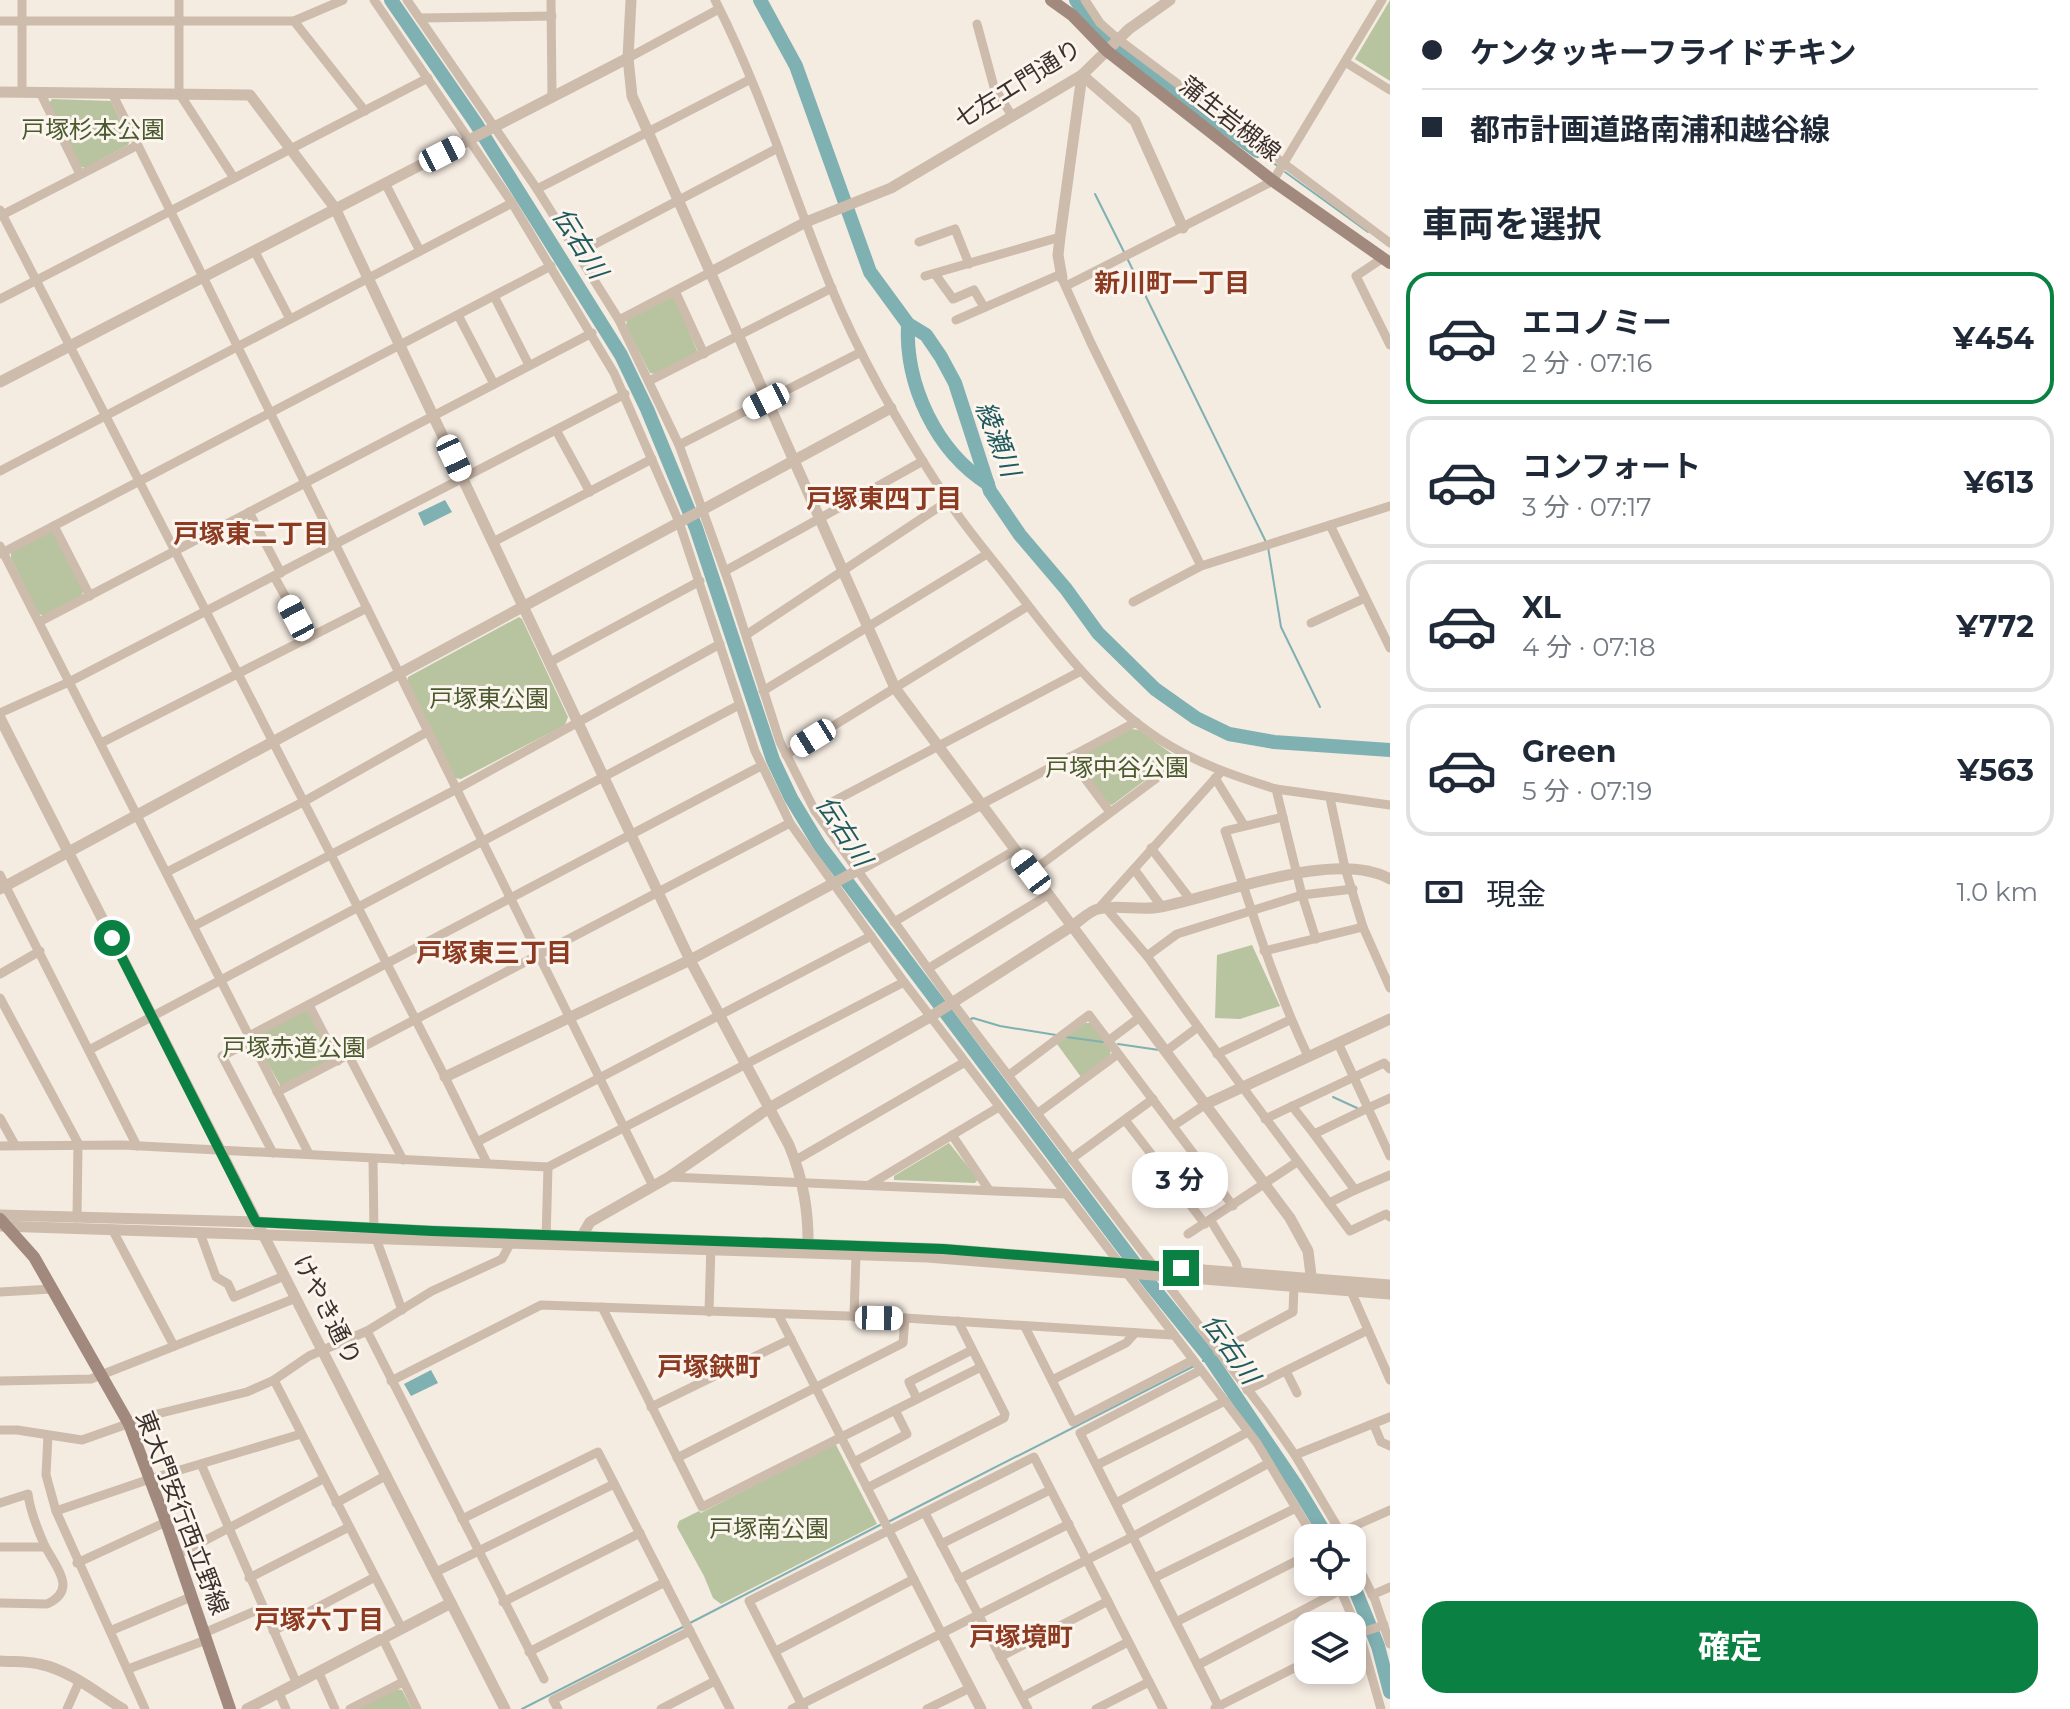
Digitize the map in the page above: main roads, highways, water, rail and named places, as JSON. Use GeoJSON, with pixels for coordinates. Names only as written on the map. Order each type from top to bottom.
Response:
{"type":"FeatureCollection","features":[{"type":"Feature","properties":{"kind":"main road","name":"蒲生岩槻線"},"geometry":{"type":"LineString","coordinates":[[1051,0],[1072,15],[1107,51],[1273,181],[1387,261]]}},
{"type":"Feature","properties":{"kind":"main road","name":"東大門安行西立野線"},"geometry":{"type":"LineString","coordinates":[[2,1221],[34,1257],[129,1424],[230,1709]]}},
{"type":"Feature","properties":{"kind":"water"},"geometry":{"type":"Polygon","coordinates":[[[445,500],[452,512],[424,526],[418,513],[445,500]]]}},
{"type":"Feature","properties":{"kind":"water"},"geometry":{"type":"Polygon","coordinates":[[[431,1370],[438,1383],[411,1396],[404,1384],[431,1370]]]}},
{"type":"Feature","properties":{"kind":"waterway","name":"伝右川"},"geometry":{"type":"LineString","coordinates":[[391,0],[475,122],[621,355],[696,528],[773,760],[791,798],[820,846],[1151,1285],[1210,1358],[1319,1524]]}},
{"type":"Feature","properties":{"kind":"waterway","name":"綾瀬川"},"geometry":{"type":"LineString","coordinates":[[760,0],[796,66],[870,272],[908,324],[926,335],[941,357],[955,383],[990,491],[1020,535],[1098,633],[1155,689],[1196,718],[1229,734],[1274,742],[1390,750]]}},
{"type":"Feature","properties":{"kind":"waterway"},"geometry":{"type":"LineString","coordinates":[[1076,0],[1092,24],[1108,40]]}},
{"type":"Feature","properties":{"kind":"waterway"},"geometry":{"type":"LineString","coordinates":[[1118,48],[1257,151]]}},
{"type":"Feature","properties":{"kind":"waterway"},"geometry":{"type":"LineString","coordinates":[[1257,151],[1279,167]]}},
{"type":"Feature","properties":{"kind":"waterway"},"geometry":{"type":"LineString","coordinates":[[1285,172],[1368,232]]}},
{"type":"Feature","properties":{"kind":"waterway"},"geometry":{"type":"LineString","coordinates":[[1095,194],[1125,254]]}},
{"type":"Feature","properties":{"kind":"waterway"},"geometry":{"type":"LineString","coordinates":[[1128,260],[1266,542]]}},
{"type":"Feature","properties":{"kind":"waterway"},"geometry":{"type":"LineString","coordinates":[[908,324],[912,370],[927,414],[953,454],[988,484]]}},
{"type":"Feature","properties":{"kind":"waterway"},"geometry":{"type":"LineString","coordinates":[[1268,547],[1281,627],[1320,707]]}},
{"type":"Feature","properties":{"kind":"waterway"},"geometry":{"type":"LineString","coordinates":[[969,1020],[973,1018],[1000,1026],[1056,1035]]}},
{"type":"Feature","properties":{"kind":"waterway"},"geometry":{"type":"LineString","coordinates":[[1066,1037],[1103,1042]]}},
{"type":"Feature","properties":{"kind":"waterway"},"geometry":{"type":"LineString","coordinates":[[1118,1044],[1159,1050]]}},
{"type":"Feature","properties":{"kind":"waterway"},"geometry":{"type":"LineString","coordinates":[[1333,1097],[1357,1108]]}},
{"type":"Feature","properties":{"kind":"waterway","name":"伝右川"},"geometry":{"type":"LineString","coordinates":[[1203,1361],[1210,1358]]}},
{"type":"Feature","properties":{"kind":"waterway"},"geometry":{"type":"LineString","coordinates":[[890,1521],[1194,1366]]}},
{"type":"Feature","properties":{"kind":"waterway"},"geometry":{"type":"LineString","coordinates":[[690,1623],[880,1525]]}},
{"type":"Feature","properties":{"kind":"waterway","name":"伝右川"},"geometry":{"type":"LineString","coordinates":[[1358,1596],[1378,1646],[1390,1692]]}},
{"type":"Feature","properties":{"kind":"waterway"},"geometry":{"type":"LineString","coordinates":[[522,1709],[685,1626]]}},
{"type":"Feature","properties":{"kind":"district","name":"新川町一丁目"},"geometry":{"type":"Point","coordinates":[1172,283]}},
{"type":"Feature","properties":{"kind":"district","name":"戸塚東四丁目"},"geometry":{"type":"Point","coordinates":[884,499]}},
{"type":"Feature","properties":{"kind":"district","name":"戸塚東二丁目"},"geometry":{"type":"Point","coordinates":[251,534]}},
{"type":"Feature","properties":{"kind":"district","name":"戸塚東三丁目"},"geometry":{"type":"Point","coordinates":[494,953]}},
{"type":"Feature","properties":{"kind":"district","name":"戸塚鋏町"},"geometry":{"type":"Point","coordinates":[709,1367]}},
{"type":"Feature","properties":{"kind":"district","name":"戸塚六丁目"},"geometry":{"type":"Point","coordinates":[319,1620]}},
{"type":"Feature","properties":{"kind":"district","name":"戸塚境町"},"geometry":{"type":"Point","coordinates":[1021,1637]}},
{"type":"Feature","properties":{"kind":"park label","name":"戸塚杉本公園"},"geometry":{"type":"Point","coordinates":[93,130]}},
{"type":"Feature","properties":{"kind":"park label","name":"戸塚東公園"},"geometry":{"type":"Point","coordinates":[489,699]}},
{"type":"Feature","properties":{"kind":"park label","name":"戸塚中谷公園"},"geometry":{"type":"Point","coordinates":[1117,768]}},
{"type":"Feature","properties":{"kind":"park label","name":"戸塚赤道公園"},"geometry":{"type":"Point","coordinates":[294,1048]}},
{"type":"Feature","properties":{"kind":"park label","name":"戸塚南公園"},"geometry":{"type":"Point","coordinates":[769,1529]}}]}
